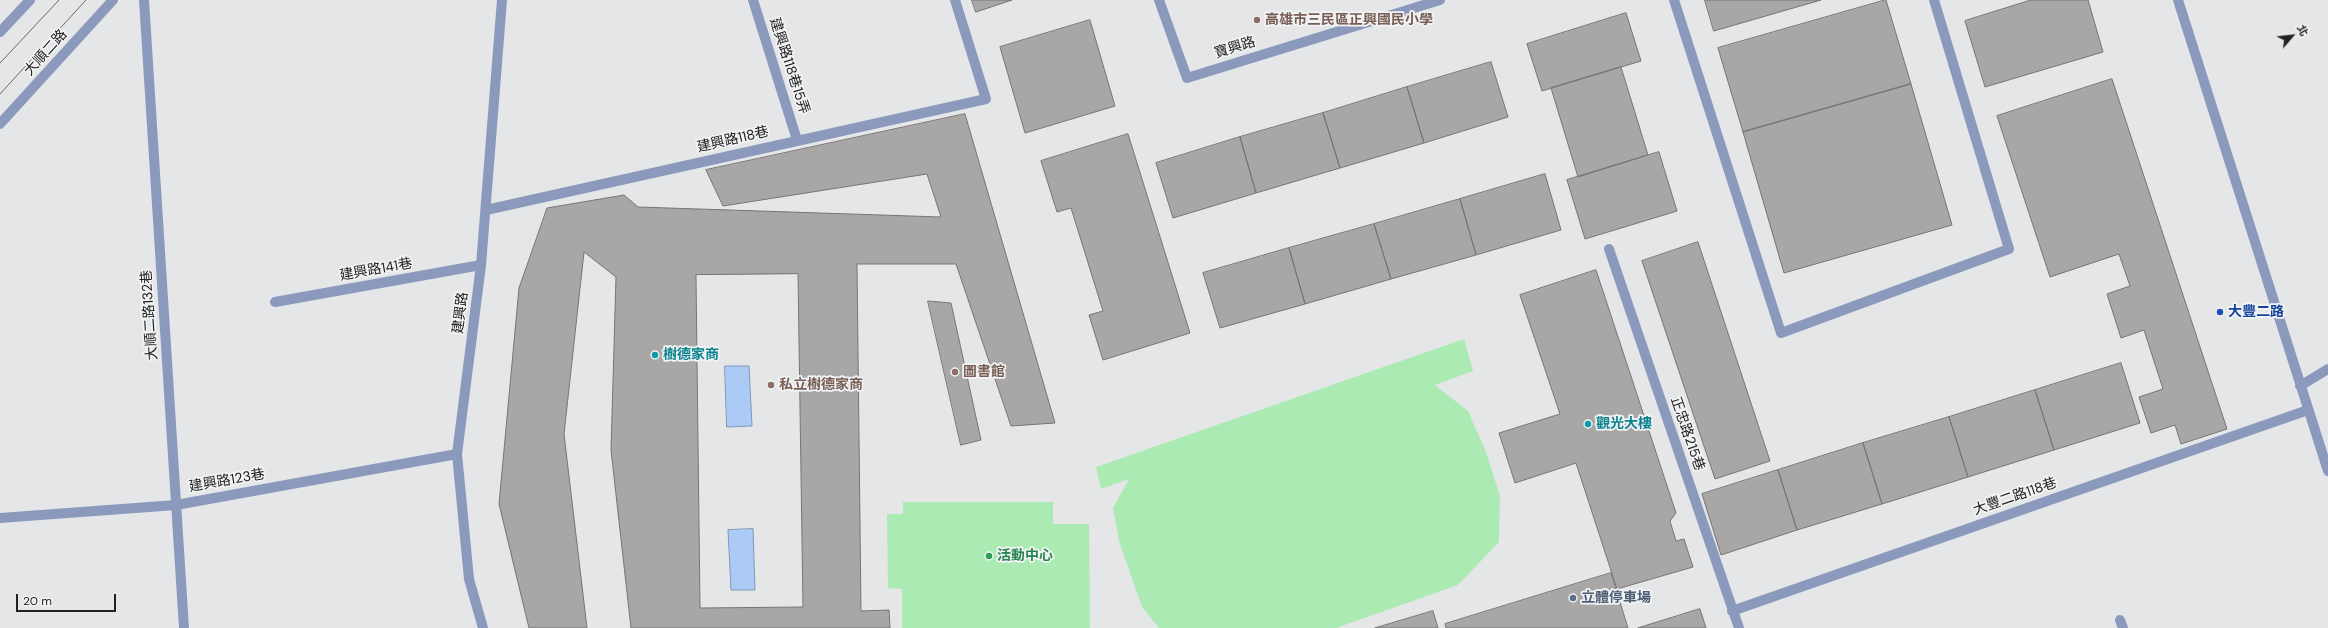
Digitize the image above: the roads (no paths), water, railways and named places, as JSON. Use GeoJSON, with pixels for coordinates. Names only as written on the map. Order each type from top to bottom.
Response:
{"type":"FeatureCollection","features":[{"type":"Feature","properties":{"kind":"street"},"geometry":{"type":"LineString","coordinates":[[0,32],[30,0]]}},
{"type":"Feature","properties":{"kind":"street","name":"大順二路"},"geometry":{"type":"LineString","coordinates":[[0,124],[113,0]]}},
{"type":"Feature","properties":{"kind":"street","name":"大順二路132巷"},"geometry":{"type":"LineString","coordinates":[[144,0],[184,628]]}},
{"type":"Feature","properties":{"kind":"street","name":"建興路"},"geometry":{"type":"LineString","coordinates":[[483,628],[470,579],[457,454],[481,265],[502,0]]}},
{"type":"Feature","properties":{"kind":"street","name":"建興路118巷15弄"},"geometry":{"type":"LineString","coordinates":[[753,0],[798,140]]}},
{"type":"Feature","properties":{"kind":"street","name":"建興路118巷"},"geometry":{"type":"LineString","coordinates":[[486,210],[986,99],[955,0]]}},
{"type":"Feature","properties":{"kind":"street","name":"寶興路"},"geometry":{"type":"LineString","coordinates":[[1159,0],[1187,78],[1440,0]]}},
{"type":"Feature","properties":{"kind":"street"},"geometry":{"type":"LineString","coordinates":[[1674,0],[1781,333],[2009,249],[1934,0]]}},
{"type":"Feature","properties":{"kind":"street"},"geometry":{"type":"LineString","coordinates":[[2178,0],[2328,471]]}},
{"type":"Feature","properties":{"kind":"street","name":"正忠路215巷"},"geometry":{"type":"LineString","coordinates":[[1609,249],[1739,628]]}},
{"type":"Feature","properties":{"kind":"street","name":"建興路141巷"},"geometry":{"type":"LineString","coordinates":[[275,302],[481,265]]}},
{"type":"Feature","properties":{"kind":"street"},"geometry":{"type":"LineString","coordinates":[[2300,386],[2328,369]]}},
{"type":"Feature","properties":{"kind":"street","name":"大豐二路118巷"},"geometry":{"type":"LineString","coordinates":[[1732,611],[2308,410]]}},
{"type":"Feature","properties":{"kind":"street","name":"建興路123巷"},"geometry":{"type":"LineString","coordinates":[[0,518],[176,505],[457,454]]}},
{"type":"Feature","properties":{"kind":"water"},"geometry":{"type":"Polygon","coordinates":[[[725,366],[749,366],[752,426],[727,427],[725,366]]]}},
{"type":"Feature","properties":{"kind":"water"},"geometry":{"type":"Polygon","coordinates":[[[753,529],[755,590],[731,590],[728,530],[753,529]]]}},
{"type":"Feature","properties":{"kind":"tram line"},"geometry":{"type":"LineString","coordinates":[[0,63],[59,0]]}},
{"type":"Feature","properties":{"kind":"tram line"},"geometry":{"type":"LineString","coordinates":[[0,94],[86,0]]}},
{"type":"Feature","properties":{"kind":"place","name":"高雄市三民區正興國民小學"},"geometry":{"type":"Point","coordinates":[1257,20]}},
{"type":"Feature","properties":{"kind":"place","name":"大豐二路"},"geometry":{"type":"Point","coordinates":[2220,312]}},
{"type":"Feature","properties":{"kind":"place","name":"樹德家商"},"geometry":{"type":"Point","coordinates":[655,355]}},
{"type":"Feature","properties":{"kind":"place","name":"圖書館"},"geometry":{"type":"Point","coordinates":[955,372]}},
{"type":"Feature","properties":{"kind":"place","name":"私立樹德家商"},"geometry":{"type":"Point","coordinates":[771,385]}},
{"type":"Feature","properties":{"kind":"place","name":"觀光大樓"},"geometry":{"type":"Point","coordinates":[1588,424]}},
{"type":"Feature","properties":{"kind":"place","name":"活動中心"},"geometry":{"type":"Point","coordinates":[989,556]}},
{"type":"Feature","properties":{"kind":"place","name":"立體停車場"},"geometry":{"type":"Point","coordinates":[1573,598]}}]}
